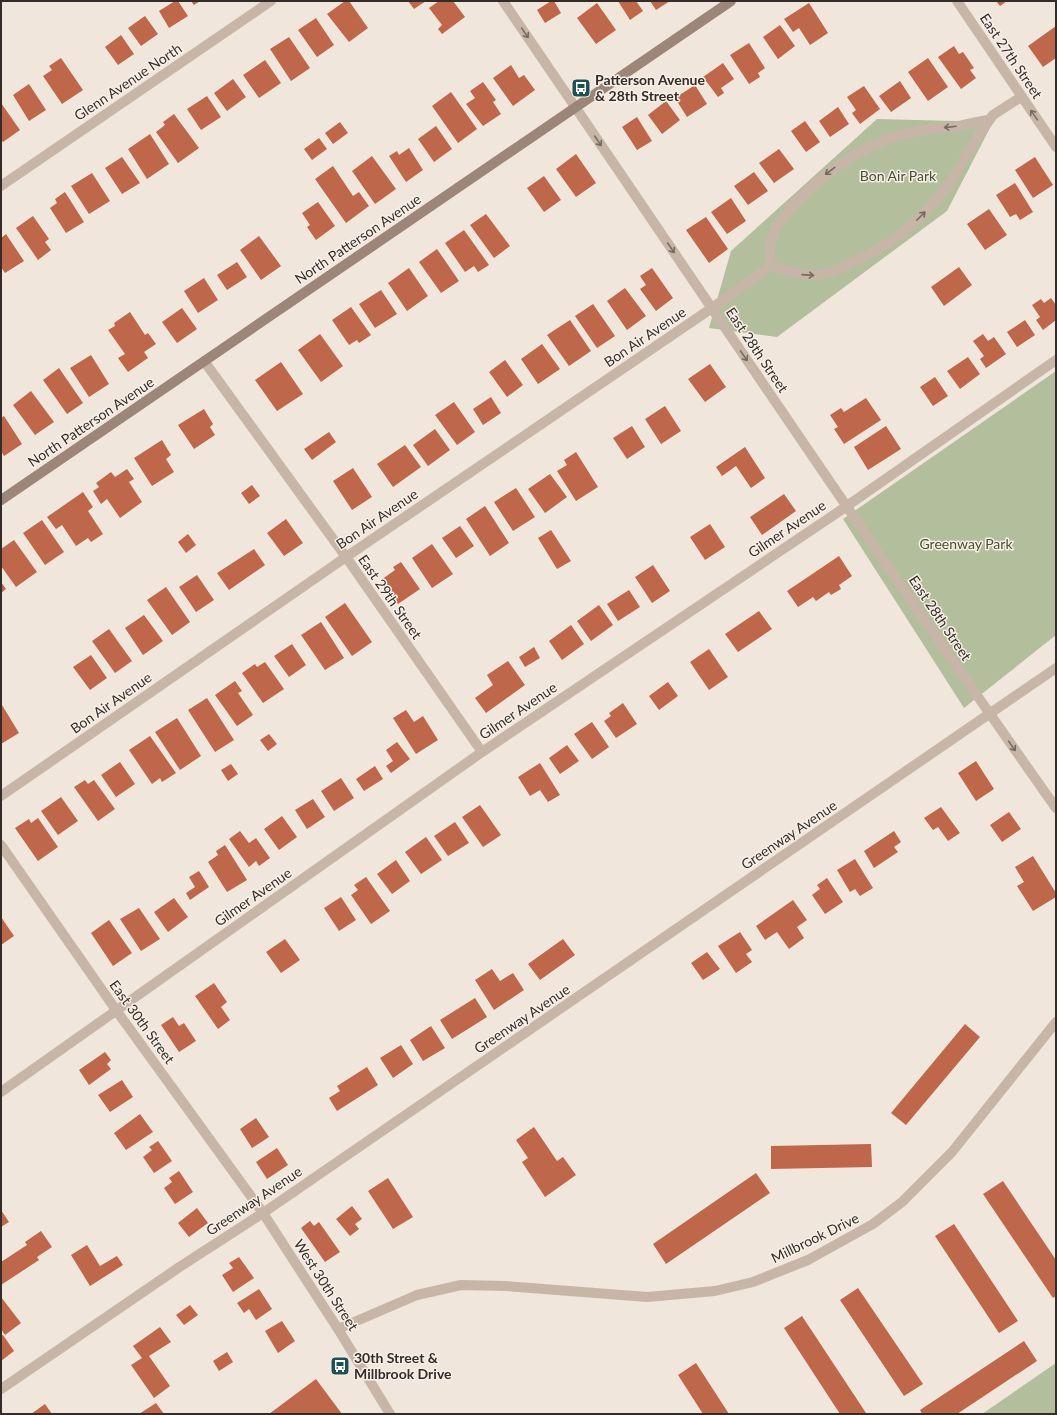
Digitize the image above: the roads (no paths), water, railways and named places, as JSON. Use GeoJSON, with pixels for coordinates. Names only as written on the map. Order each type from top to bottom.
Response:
{"type":"FeatureCollection","features":[{"type":"Feature","properties":{"kind":"main road","name":"North Patterson Avenue"},"geometry":{"type":"LineString","coordinates":[[1,500],[731,1]]}},
{"type":"Feature","properties":{"kind":"street","name":"Glenn Avenue North"},"geometry":{"type":"LineString","coordinates":[[1,186],[271,1]]}},
{"type":"Feature","properties":{"kind":"street","name":"East 28th Street"},"geometry":{"type":"LineString","coordinates":[[503,1],[990,715],[1056,808]]}},
{"type":"Feature","properties":{"kind":"street","name":"East 27th Street"},"geometry":{"type":"LineString","coordinates":[[957,1],[1056,147]]}},
{"type":"Feature","properties":{"kind":"street"},"geometry":{"type":"LineString","coordinates":[[988,120],[913,132],[887,139],[844,160],[822,176],[780,222],[770,247],[771,266],[784,271],[804,275],[818,275],[830,272],[862,258],[892,241],[913,224],[933,204],[950,182],[988,120],[993,115],[1021,97]]}},
{"type":"Feature","properties":{"kind":"street","name":"Bon Air Avenue"},"geometry":{"type":"LineString","coordinates":[[1,796],[346,557],[712,308],[771,266]]}},
{"type":"Feature","properties":{"kind":"street","name":"Gilmer Avenue"},"geometry":{"type":"LineString","coordinates":[[1,1092],[482,752],[847,506],[1056,360]]}},
{"type":"Feature","properties":{"kind":"street","name":"East 29th Street"},"geometry":{"type":"LineString","coordinates":[[204,361],[346,557],[482,752]]}},
{"type":"Feature","properties":{"kind":"street","name":"Greenway Avenue"},"geometry":{"type":"LineString","coordinates":[[1,1389],[178,1268],[263,1213],[990,715],[1056,668]]}},
{"type":"Feature","properties":{"kind":"street","name":"East 30th Street"},"geometry":{"type":"LineString","coordinates":[[1,845],[116,1010],[263,1213]]}},
{"type":"Feature","properties":{"kind":"street","name":"Millbrook Drive"},"geometry":{"type":"LineString","coordinates":[[338,1329],[417,1295],[461,1285],[506,1286],[647,1297],[715,1291],[753,1282],[808,1260],[873,1224],[902,1202],[952,1152],[1056,1022]]}},
{"type":"Feature","properties":{"kind":"street","name":"West 30th Street"},"geometry":{"type":"LineString","coordinates":[[263,1213],[338,1329],[390,1414]]}},
{"type":"Feature","properties":{"kind":"place","name":"Patterson Avenue & 28th Street"},"geometry":{"type":"Point","coordinates":[581,88]}},
{"type":"Feature","properties":{"kind":"place","name":"30th Street & Millbrook Drive"},"geometry":{"type":"Point","coordinates":[340,1366]}},
{"type":"Feature","properties":{"kind":"park label","name":"Bon Air Park"},"geometry":{"type":"Point","coordinates":[898,176]}},
{"type":"Feature","properties":{"kind":"park label","name":"Greenway Park"},"geometry":{"type":"Point","coordinates":[966,544]}}]}
